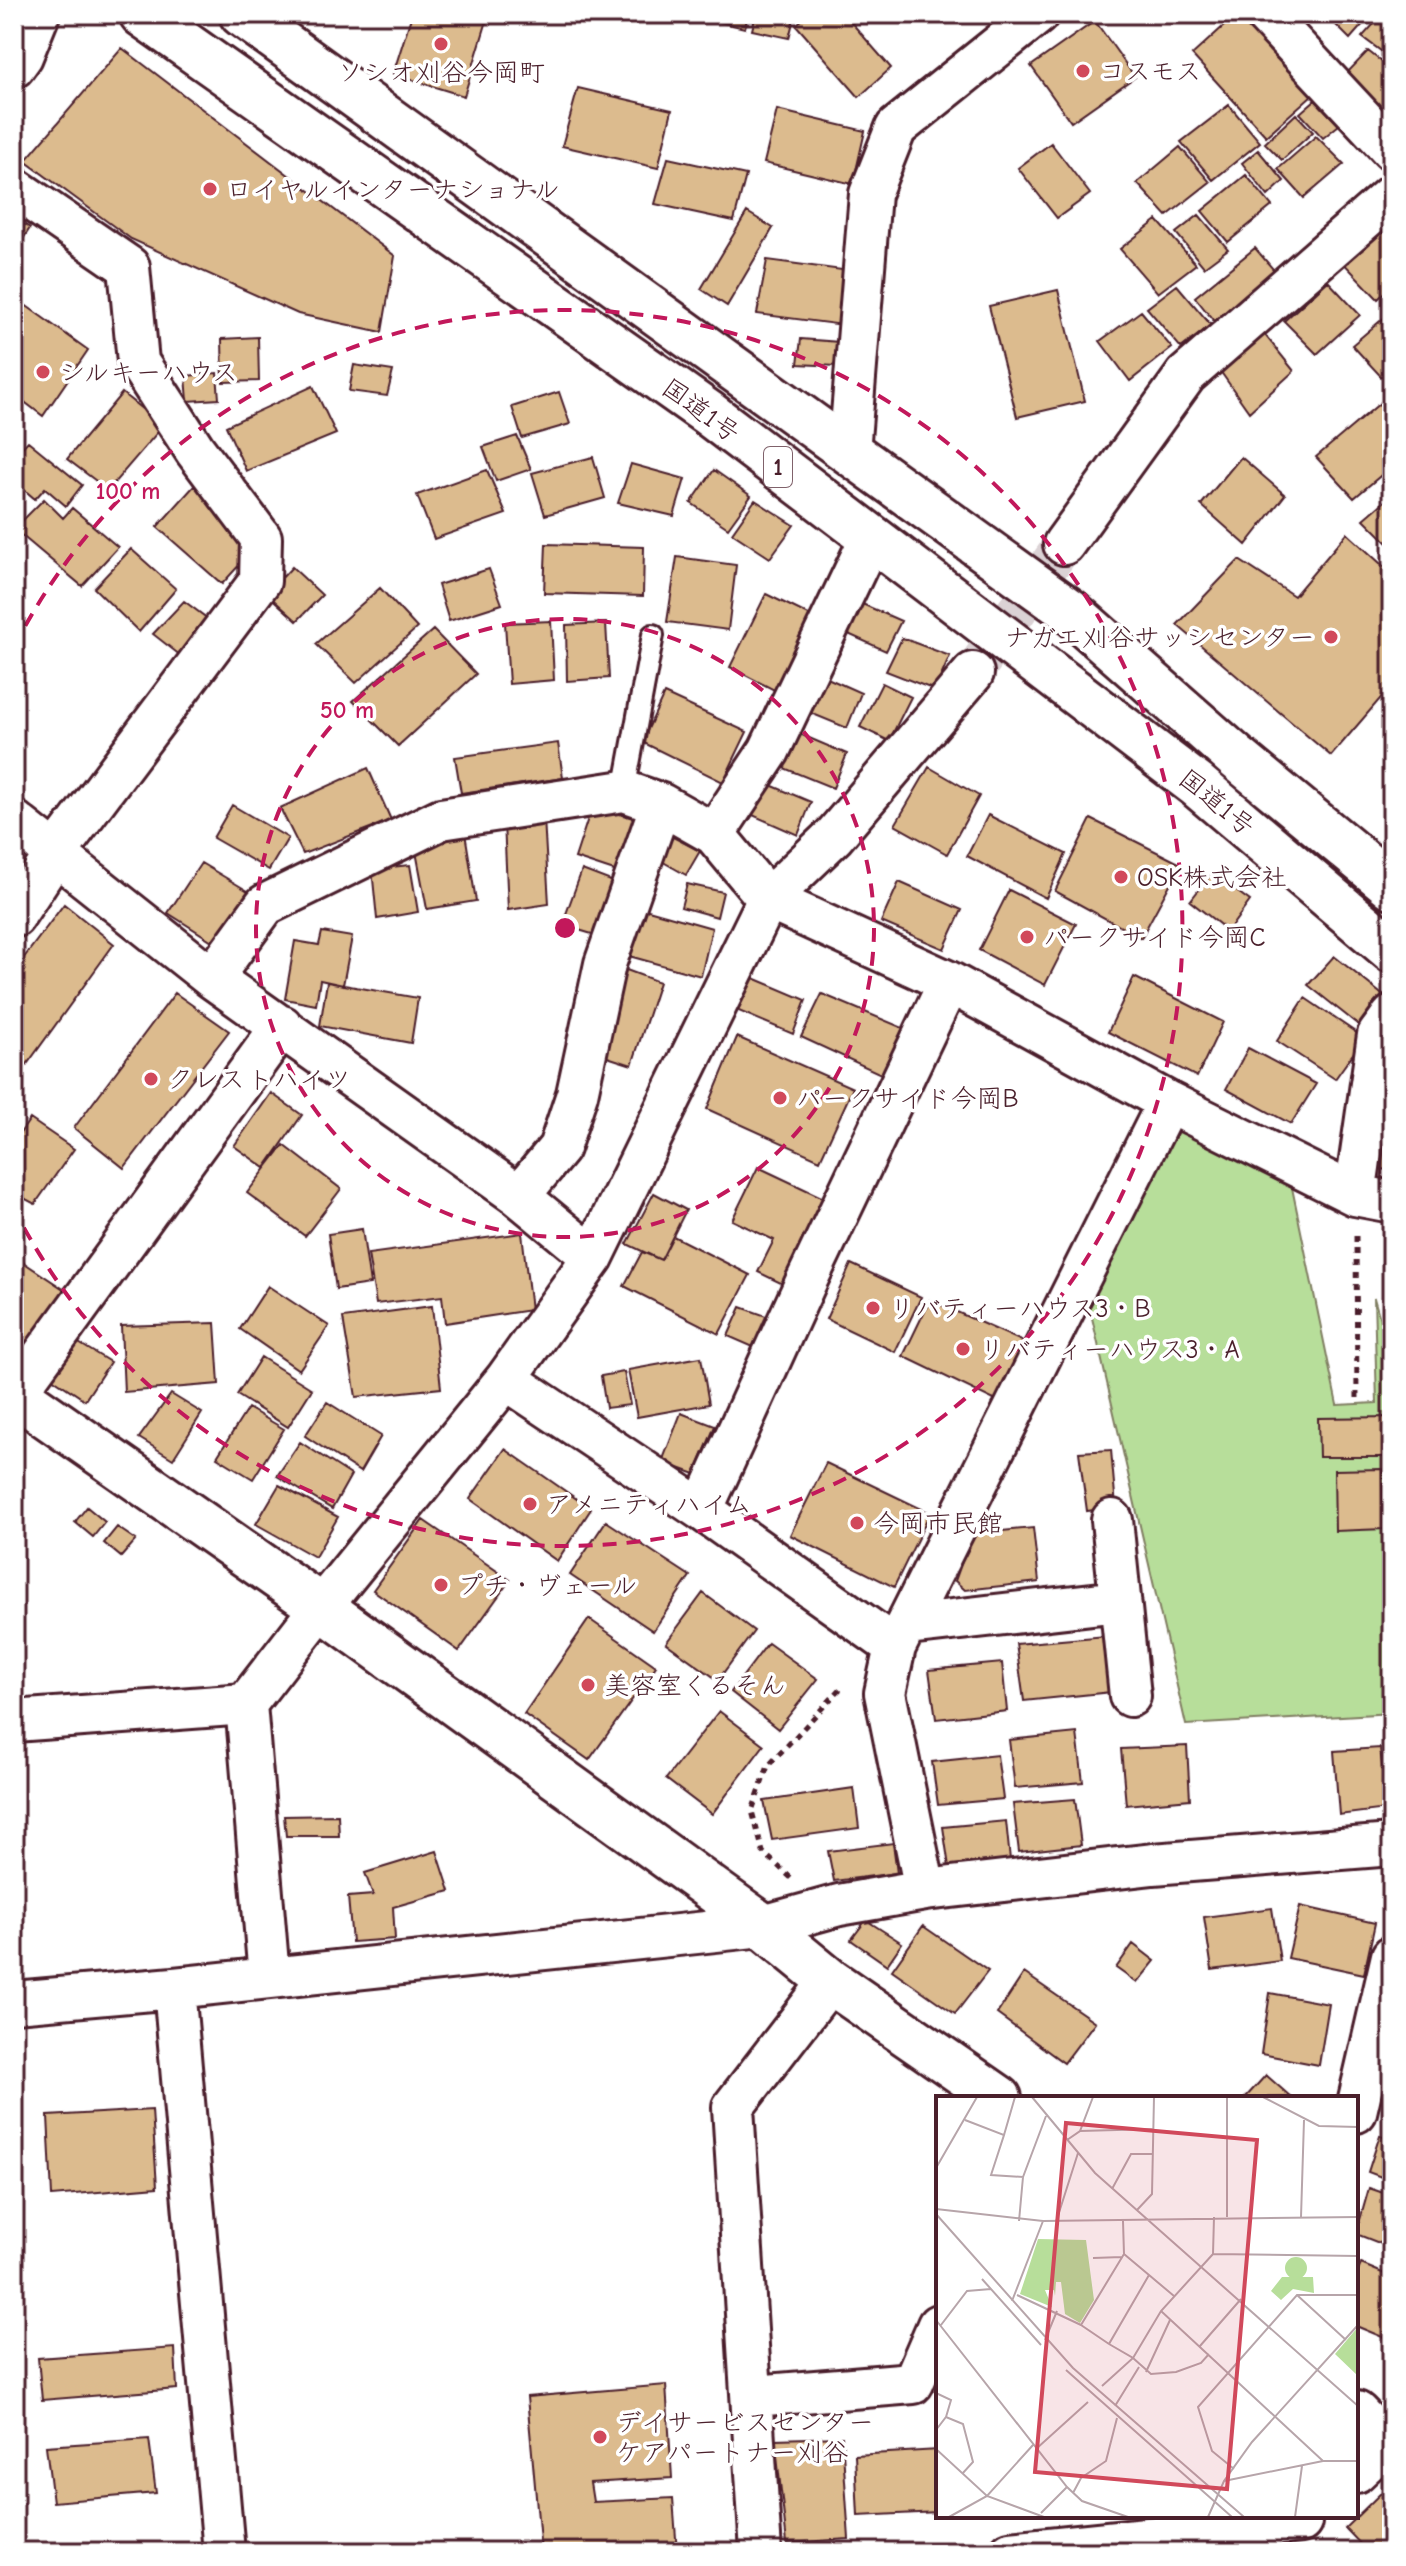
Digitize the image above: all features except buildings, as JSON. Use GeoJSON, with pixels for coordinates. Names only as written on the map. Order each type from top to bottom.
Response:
{"type":"FeatureCollection","features":[{"type":"Feature","properties":{"kind":"main road","name":"国道1号"},"geometry":{"type":"LineString","coordinates":[[142,14],[708,413],[1197,785],[1392,950]]}},
{"type":"Feature","properties":{"kind":"main road","name":"国道1号"},"geometry":{"type":"LineString","coordinates":[[242,14],[1070,611],[1237,758],[1392,886]]}},
{"type":"Feature","properties":{"kind":"main road"},"geometry":{"type":"LineString","coordinates":[[15,1393],[321,1607],[763,1926],[830,1981],[996,2096]]}},
{"type":"Feature","properties":{"kind":"street"},"geometry":{"type":"LineString","coordinates":[[17,60],[39,14]]}},
{"type":"Feature","properties":{"kind":"street"},"geometry":{"type":"LineString","coordinates":[[849,452],[870,194],[896,128],[1038,14]]}},
{"type":"Feature","properties":{"kind":"street"},"geometry":{"type":"LineString","coordinates":[[1265,14],[1392,150]]}},
{"type":"Feature","properties":{"kind":"street"},"geometry":{"type":"LineString","coordinates":[[14,188],[129,267],[138,362],[195,450],[261,538],[260,581],[56,853],[14,917]]}},
{"type":"Feature","properties":{"kind":"street"},"geometry":{"type":"LineString","coordinates":[[1064,544],[1186,375],[1392,195]]}},
{"type":"Feature","properties":{"kind":"street"},"geometry":{"type":"LineString","coordinates":[[714,834],[769,751],[870,539]]}},
{"type":"Feature","properties":{"kind":"street"},"geometry":{"type":"LineString","coordinates":[[269,1977],[246,1704],[506,1379],[593,1257],[768,899],[834,836],[973,673]]}},
{"type":"Feature","properties":{"kind":"street"},"geometry":{"type":"LineString","coordinates":[[212,978],[265,905],[441,819],[642,798],[714,834],[768,899],[949,982],[1168,1102],[1374,1199],[1378,1035],[1392,1016]]}},
{"type":"Feature","properties":{"kind":"street"},"geometry":{"type":"LineString","coordinates":[[519,1196],[559,1148],[577,1094],[642,798]]}},
{"type":"Feature","properties":{"kind":"street"},"geometry":{"type":"LineString","coordinates":[[14,821],[212,978],[519,1196],[593,1257]]}},
{"type":"Feature","properties":{"kind":"street"},"geometry":{"type":"LineString","coordinates":[[702,1510],[805,1284],[949,982]]}},
{"type":"Feature","properties":{"kind":"street"},"geometry":{"type":"LineString","coordinates":[[15,1393],[282,1026]]}},
{"type":"Feature","properties":{"kind":"street"},"geometry":{"type":"LineString","coordinates":[[925,1890],[885,1693],[902,1636],[1168,1102]]}},
{"type":"Feature","properties":{"kind":"street"},"geometry":{"type":"LineString","coordinates":[[506,1379],[702,1510],[902,1636],[1119,1601]]}},
{"type":"Feature","properties":{"kind":"street"},"geometry":{"type":"LineString","coordinates":[[1112,1520],[1130,1696]]}},
{"type":"Feature","properties":{"kind":"street"},"geometry":{"type":"LineString","coordinates":[[14,1721],[246,1704]]}},
{"type":"Feature","properties":{"kind":"street"},"geometry":{"type":"LineString","coordinates":[[14,2002],[763,1926],[839,1905],[925,1890],[1153,1864],[1392,1845]]}},
{"type":"Feature","properties":{"kind":"street"},"geometry":{"type":"LineString","coordinates":[[1358,2103],[1392,1956]]}},
{"type":"Feature","properties":{"kind":"street"},"geometry":{"type":"LineString","coordinates":[[761,2552],[733,2107],[830,1981]]}},
{"type":"Feature","properties":{"kind":"street"},"geometry":{"type":"LineString","coordinates":[[174,1988],[224,2552]]}},
{"type":"Feature","properties":{"kind":"street"},"geometry":{"type":"LineString","coordinates":[[753,2396],[913,2383],[936,2330]]}},
{"type":"Feature","properties":{"kind":"street"},"geometry":{"type":"LineString","coordinates":[[1010,2552],[1299,2530]]}},
{"type":"Feature","properties":{"kind":"lane"},"geometry":{"type":"LineString","coordinates":[[642,798],[653,635]]}},
{"type":"Feature","properties":{"kind":"path"},"geometry":{"type":"LineString","coordinates":[[1357,1401],[1374,1199]]}},
{"type":"Feature","properties":{"kind":"path"},"geometry":{"type":"LineString","coordinates":[[839,1905],[797,1883],[763,1852],[752,1811],[768,1766],[853,1676],[902,1636]]}},
{"type":"Feature","properties":{"kind":"green space"},"geometry":{"type":"Polygon","coordinates":[[[1173,1118],[1290,1178],[1337,1405],[1377,1403],[1374,1298],[1386,1340],[1392,1340],[1392,1713],[1186,1725],[1087,1296],[1173,1118]]]}},
{"type":"Feature","properties":{"kind":"tunnel"},"geometry":{"type":"LineString","coordinates":[[973,673],[1064,544]]}},
{"type":"Feature","properties":{"kind":"place","name":"ソシオ刈谷今岡町"},"geometry":{"type":"Point","coordinates":[441,44]}},
{"type":"Feature","properties":{"kind":"place","name":"コスモス"},"geometry":{"type":"Point","coordinates":[1083,71]}},
{"type":"Feature","properties":{"kind":"place","name":"ロイヤルインターナショナル"},"geometry":{"type":"Point","coordinates":[210,189]}},
{"type":"Feature","properties":{"kind":"place","name":"シルキーハウス"},"geometry":{"type":"Point","coordinates":[43,372]}},
{"type":"Feature","properties":{"kind":"place","name":"ナガエ刈谷サッシセンター"},"geometry":{"type":"Point","coordinates":[1331,637]}},
{"type":"Feature","properties":{"kind":"place","name":"OSK株式会社"},"geometry":{"type":"Point","coordinates":[1121,877]}},
{"type":"Feature","properties":{"kind":"place","name":"パークサイド今岡C"},"geometry":{"type":"Point","coordinates":[1027,937]}},
{"type":"Feature","properties":{"kind":"place","name":"クレストハイツ"},"geometry":{"type":"Point","coordinates":[151,1079]}},
{"type":"Feature","properties":{"kind":"place","name":"パークサイド今岡B"},"geometry":{"type":"Point","coordinates":[780,1098]}},
{"type":"Feature","properties":{"kind":"place","name":"リバティーハウス3・B"},"geometry":{"type":"Point","coordinates":[873,1308]}},
{"type":"Feature","properties":{"kind":"place","name":"リバティーハウス3・A"},"geometry":{"type":"Point","coordinates":[963,1349]}},
{"type":"Feature","properties":{"kind":"place","name":"アメニティハイム"},"geometry":{"type":"Point","coordinates":[530,1504]}},
{"type":"Feature","properties":{"kind":"place","name":"今岡市民館"},"geometry":{"type":"Point","coordinates":[857,1523]}},
{"type":"Feature","properties":{"kind":"place","name":"プチ・ヴェール"},"geometry":{"type":"Point","coordinates":[441,1585]}},
{"type":"Feature","properties":{"kind":"place","name":"美容室くるそん"},"geometry":{"type":"Point","coordinates":[588,1685]}},
{"type":"Feature","properties":{"kind":"place","name":"デイサービスセンター ケアパートナー刈谷"},"geometry":{"type":"Point","coordinates":[600,2437]}}]}
